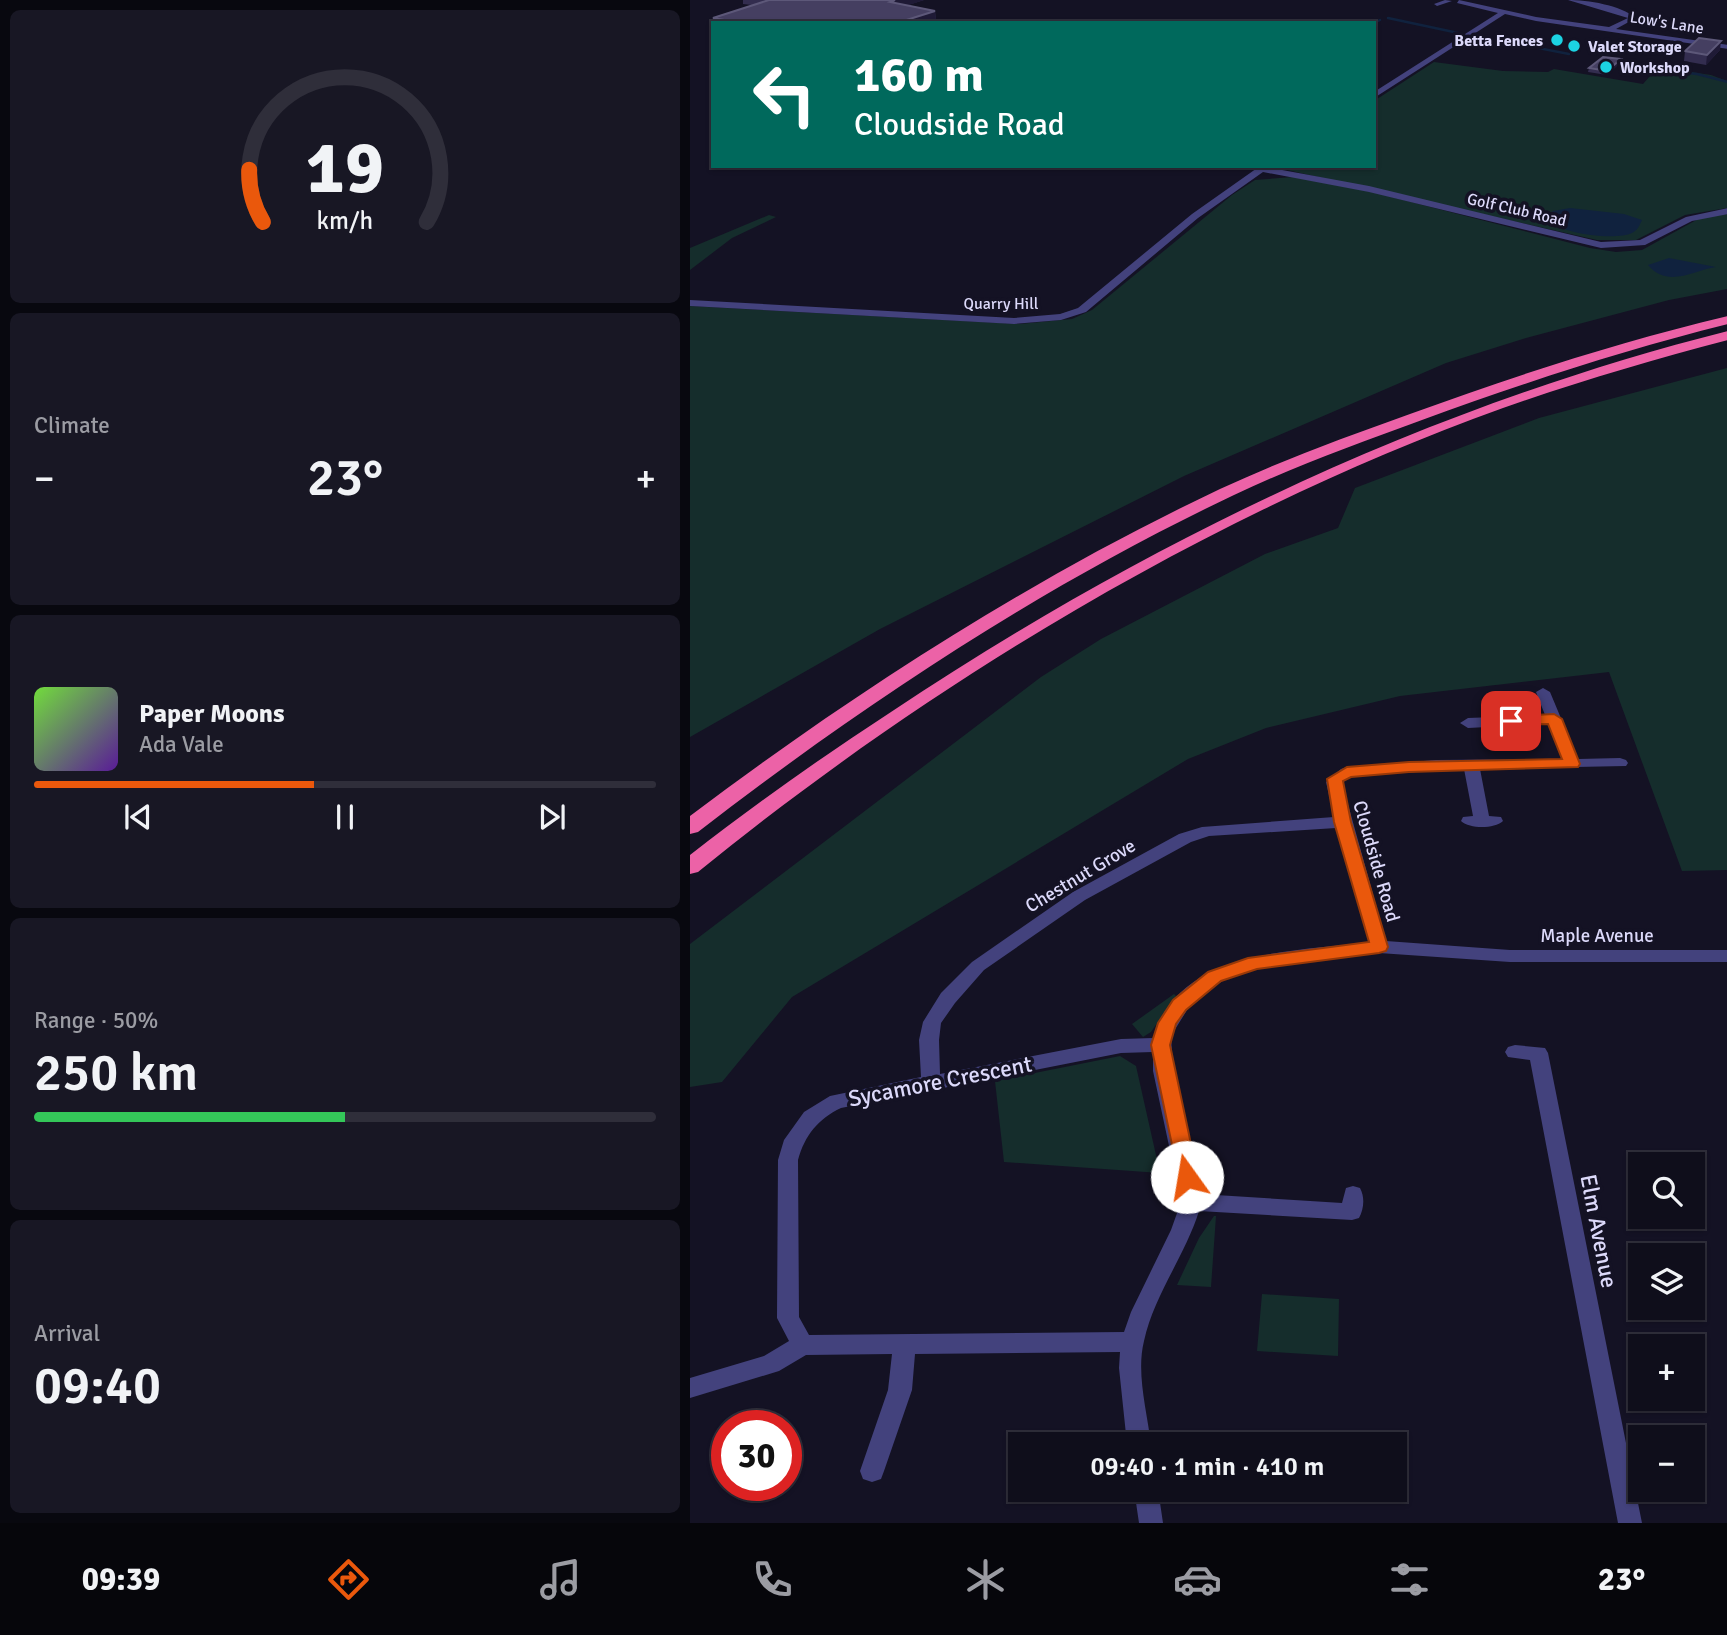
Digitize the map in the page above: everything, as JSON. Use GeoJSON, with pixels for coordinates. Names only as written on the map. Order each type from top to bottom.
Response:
{"type":"FeatureCollection","features":[{"type":"Feature","properties":{"kind":"highway"},"geometry":{"type":"LineString","coordinates":[[690,827],[752,778],[950,645],[1034,594],[1227,492],[1332,447],[1492,389],[1583,359],[1728,320]]}},
{"type":"Feature","properties":{"kind":"highway"},"geometry":{"type":"LineString","coordinates":[[690,867],[807,779],[938,687],[1022,633],[1179,545],[1339,467],[1413,437],[1587,375],[1728,335]]}},
{"type":"Feature","properties":{"kind":"street","name":"Low's Lane"},"geometry":{"type":"LineString","coordinates":[[1437,4],[1448,0],[1504,12],[1612,28],[1627,26],[1728,47]]}},
{"type":"Feature","properties":{"kind":"street","name":"Low's Lane"},"geometry":{"type":"LineString","coordinates":[[1459,2],[1471,0],[1478,5]]}},
{"type":"Feature","properties":{"kind":"street"},"geometry":{"type":"LineString","coordinates":[[1571,0],[1628,14],[1633,18],[1627,26]]}},
{"type":"Feature","properties":{"kind":"street"},"geometry":{"type":"LineString","coordinates":[[1376,95],[1504,12]]}},
{"type":"Feature","properties":{"kind":"street","name":"Golf Club Road"},"geometry":{"type":"LineString","coordinates":[[1264,168],[1370,189],[1612,246],[1649,241],[1689,219],[1728,211]]}},
{"type":"Feature","properties":{"kind":"street","name":"Quarry Hill"},"geometry":{"type":"LineString","coordinates":[[690,303],[1014,321],[1061,317],[1091,304],[1195,216],[1264,168]]}},
{"type":"Feature","properties":{"kind":"street","name":"Golf Club Road"},"geometry":{"type":"LineString","coordinates":[[1250,177],[1295,175]]}},
{"type":"Feature","properties":{"kind":"street"},"geometry":{"type":"LineString","coordinates":[[1543,692],[1572,764]]}},
{"type":"Feature","properties":{"kind":"street"},"geometry":{"type":"LineString","coordinates":[[1468,723],[1554,719]]}},
{"type":"Feature","properties":{"kind":"street","name":"Cloudside Road"},"geometry":{"type":"LineString","coordinates":[[1379,947],[1334,782],[1343,774],[1409,767],[1620,763]]}},
{"type":"Feature","properties":{"kind":"street"},"geometry":{"type":"LineString","coordinates":[[1471,765],[1482,821]]}},
{"type":"Feature","properties":{"kind":"street","name":"Chestnut Grove"},"geometry":{"type":"LineString","coordinates":[[931,1083],[929,1040],[932,1022],[948,998],[978,966],[1079,896],[1162,850],[1196,835],[1230,828],[1343,822]]}},
{"type":"Feature","properties":{"kind":"street","name":"Maple Avenue"},"geometry":{"type":"LineString","coordinates":[[1161,1045],[1167,1023],[1180,1005],[1214,977],[1277,958],[1379,947],[1466,954],[1728,956]]}},
{"type":"Feature","properties":{"kind":"street"},"geometry":{"type":"LineString","coordinates":[[1137,1432],[1131,1389],[1132,1342],[1142,1312],[1182,1230],[1190,1202],[1161,1045]]}},
{"type":"Feature","properties":{"kind":"street","name":"Sycamore Crescent"},"geometry":{"type":"LineString","coordinates":[[803,1345],[788,1318],[788,1160],[791,1146],[810,1117],[831,1104],[931,1083],[1121,1046],[1161,1045]]}},
{"type":"Feature","properties":{"kind":"street","name":"Elm Avenue"},"geometry":{"type":"LineString","coordinates":[[1515,1052],[1538,1053],[1630,1523]]}},
{"type":"Feature","properties":{"kind":"street"},"geometry":{"type":"LineString","coordinates":[[1190,1202],[1352,1212],[1353,1194]]}},
{"type":"Feature","properties":{"kind":"street"},"geometry":{"type":"LineString","coordinates":[[690,1388],[771,1364],[803,1345],[1132,1342]]}},
{"type":"Feature","properties":{"kind":"street"},"geometry":{"type":"LineString","coordinates":[[872,1471],[900,1390],[904,1344]]}},
{"type":"Feature","properties":{"kind":"street"},"geometry":{"type":"LineString","coordinates":[[1148,1502],[1151,1523]]}},
{"type":"Feature","properties":{"kind":"green space"},"geometry":{"type":"Polygon","coordinates":[[[1434,62],[1503,71],[1548,72],[1554,69],[1643,84],[1658,67],[1711,75],[1727,81],[1727,208],[1685,215],[1636,240],[1597,240],[1278,168],[1376,168],[1376,100],[1434,62]]]}},
{"type":"Feature","properties":{"kind":"green space"},"geometry":{"type":"Polygon","coordinates":[[[1293,177],[1372,192],[1590,248],[1616,252],[1642,250],[1700,218],[1727,214],[1727,289],[1669,300],[1526,338],[1446,363],[1184,476],[880,629],[690,737],[690,306],[1020,324],[1072,319],[1092,310],[1232,195],[1255,180],[1293,177]]]}},
{"type":"Feature","properties":{"kind":"green space"},"geometry":{"type":"Polygon","coordinates":[[[769,215],[776,217],[732,238],[690,270],[690,248],[769,215]]]}},
{"type":"Feature","properties":{"kind":"green space"},"geometry":{"type":"Polygon","coordinates":[[[1727,368],[1727,870],[1682,871],[1609,672],[1400,696],[1266,728],[1188,759],[792,997],[722,1082],[690,1087],[690,944],[1041,677],[1101,639],[1265,554],[1338,528],[1355,488],[1539,418],[1727,368]]]}},
{"type":"Feature","properties":{"kind":"green space"},"geometry":{"type":"Polygon","coordinates":[[[1174,994],[1176,996],[1151,1032],[1143,1037],[1132,1024],[1174,994]]]}},
{"type":"Feature","properties":{"kind":"green space"},"geometry":{"type":"Polygon","coordinates":[[[1120,1056],[1136,1066],[1160,1173],[1004,1162],[995,1081],[1120,1056]]]}},
{"type":"Feature","properties":{"kind":"green space"},"geometry":{"type":"Polygon","coordinates":[[[1214,1216],[1211,1287],[1177,1285],[1199,1238],[1214,1216]]]}},
{"type":"Feature","properties":{"kind":"green space"},"geometry":{"type":"Polygon","coordinates":[[[1262,1294],[1339,1299],[1338,1356],[1257,1351],[1262,1294]]]}},
{"type":"Feature","properties":{"kind":"water"},"geometry":{"type":"Polygon","coordinates":[[[1570,208],[1624,214],[1642,220],[1632,233],[1600,236],[1561,228],[1547,217],[1553,211],[1570,208]]]}},
{"type":"Feature","properties":{"kind":"water"},"geometry":{"type":"Polygon","coordinates":[[[1669,258],[1716,267],[1673,277],[1664,276],[1648,265],[1669,258]]]}},
{"type":"Feature","properties":{"kind":"building"},"geometry":{"type":"Polygon","coordinates":[[[769,0],[895,0],[890,2],[935,11],[903,21],[730,21],[713,18],[769,0]]]}},
{"type":"Feature","properties":{"kind":"building"},"geometry":{"type":"Polygon","coordinates":[[[1699,38],[1721,41],[1707,55],[1685,51],[1699,38]]]}},
{"type":"Feature","properties":{"kind":"building"},"geometry":{"type":"Polygon","coordinates":[[[1603,57],[1621,59],[1607,71],[1589,68],[1603,57]]]}},
{"type":"Feature","properties":{"kind":"waterway"},"geometry":{"type":"LineString","coordinates":[[1388,18],[1463,34]]}},
{"type":"Feature","properties":{"kind":"waterway"},"geometry":{"type":"LineString","coordinates":[[1376,22],[1380,20]]}},
{"type":"Feature","properties":{"kind":"waterway"},"geometry":{"type":"LineString","coordinates":[[1477,36],[1569,54]]}},
{"type":"Feature","properties":{"kind":"waterway"},"geometry":{"type":"LineString","coordinates":[[1662,70],[1697,74],[1728,82]]}},
{"type":"Feature","properties":{"kind":"place","name":"Betta Fences"},"geometry":{"type":"Point","coordinates":[1557,40]}},
{"type":"Feature","properties":{"kind":"place","name":"Valet Storage"},"geometry":{"type":"Point","coordinates":[1574,46]}},
{"type":"Feature","properties":{"kind":"place","name":"Workshop"},"geometry":{"type":"Point","coordinates":[1606,67]}},
{"type":"Feature","properties":{"kind":"route"},"geometry":{"type":"LineString","coordinates":[[1187,1177],[1161,1045],[1167,1023],[1180,1005],[1203,984],[1227,971],[1277,958],[1379,947],[1343,822],[1335,779],[1347,772],[1436,765],[1572,764],[1554,719],[1511,721]]}}]}
